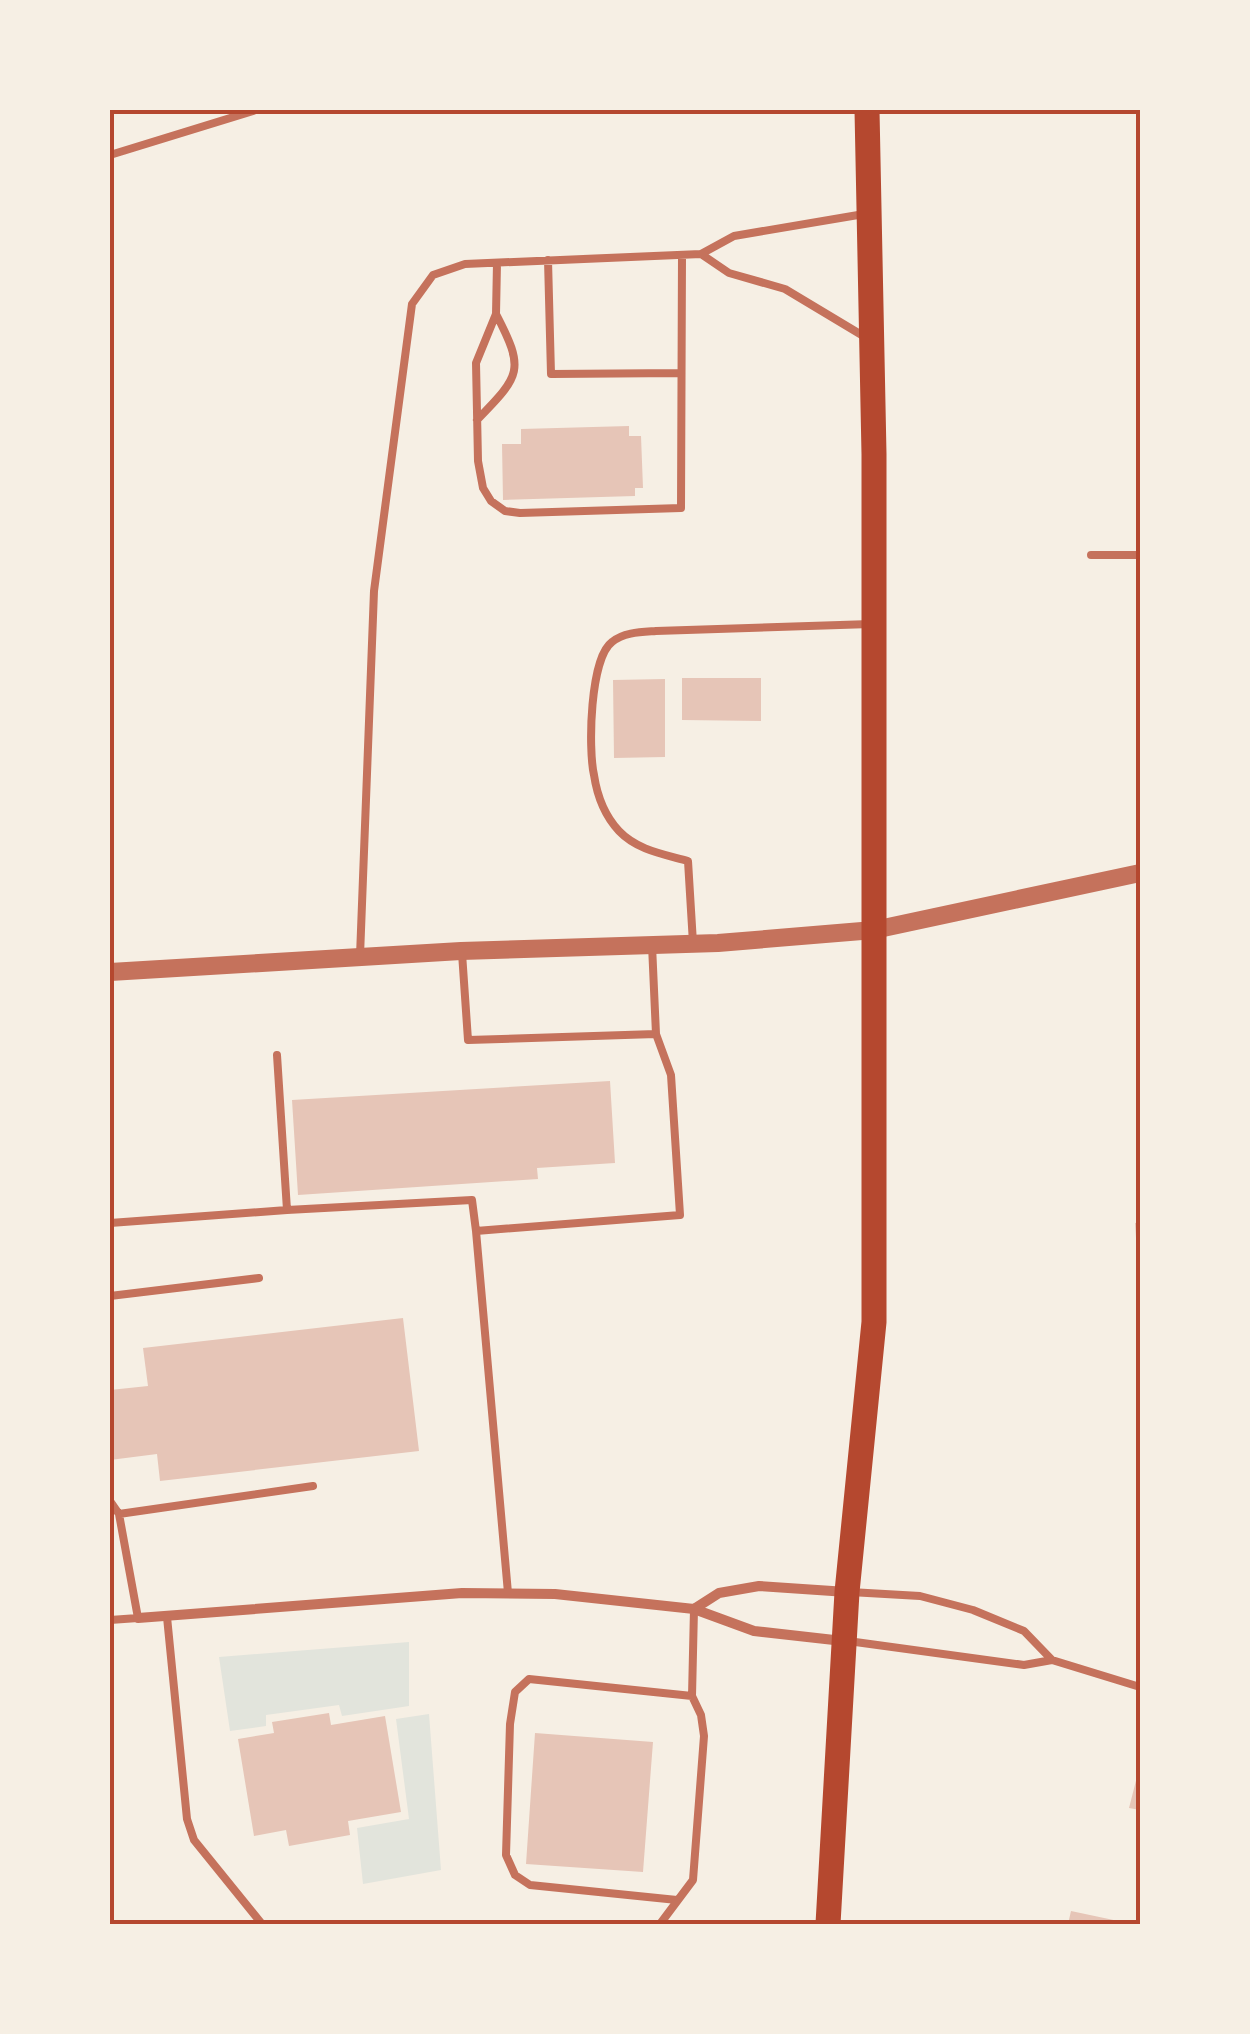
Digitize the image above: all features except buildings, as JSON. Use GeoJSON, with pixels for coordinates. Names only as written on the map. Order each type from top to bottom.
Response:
{"type":"FeatureCollection","features":[{"type":"Feature","properties":{"kind":"main road"},"geometry":{"type":"LineString","coordinates":[[828,1924],[844,1641],[874,1322],[874,624],[867,110]]}},
{"type":"Feature","properties":{"kind":"street"},"geometry":{"type":"LineString","coordinates":[[110,972],[462,951],[693,944],[874,930],[1140,873]]}},
{"type":"Feature","properties":{"kind":"street"},"geometry":{"type":"LineString","coordinates":[[694,1610],[719,1593],[759,1586],[848,1592]]}},
{"type":"Feature","properties":{"kind":"street"},"geometry":{"type":"LineString","coordinates":[[138,1618],[462,1594],[555,1594],[694,1610],[754,1631],[844,1641]]}},
{"type":"Feature","properties":{"kind":"lane"},"geometry":{"type":"LineString","coordinates":[[110,155],[256,110]]}},
{"type":"Feature","properties":{"kind":"lane"},"geometry":{"type":"LineString","coordinates":[[360,956],[374,591],[412,304],[433,275],[465,264],[701,254],[734,236],[868,213]]}},
{"type":"Feature","properties":{"kind":"lane"},"geometry":{"type":"LineString","coordinates":[[701,254],[729,274],[785,288],[872,342]]}},
{"type":"Feature","properties":{"kind":"lane"},"geometry":{"type":"LineString","coordinates":[[497,262],[496,314],[476,362],[478,461],[483,488],[492,500],[505,511],[682,508],[682,256]]}},
{"type":"Feature","properties":{"kind":"lane"},"geometry":{"type":"LineString","coordinates":[[548,260],[550,374],[681,373]]}},
{"type":"Feature","properties":{"kind":"lane"},"geometry":{"type":"LineString","coordinates":[[477,420],[507,389],[515,373],[516,358],[496,314]]}},
{"type":"Feature","properties":{"kind":"lane"},"geometry":{"type":"LineString","coordinates":[[1092,555],[1140,555]]}},
{"type":"Feature","properties":{"kind":"lane"},"geometry":{"type":"LineString","coordinates":[[693,944],[688,861],[643,849],[618,830],[602,805],[592,772],[594,680],[602,655],[612,642],[656,630],[874,624]]}},
{"type":"Feature","properties":{"kind":"lane"},"geometry":{"type":"LineString","coordinates":[[476,1230],[680,1215],[670,1075],[656,1034],[652,945]]}},
{"type":"Feature","properties":{"kind":"lane"},"geometry":{"type":"LineString","coordinates":[[462,951],[468,1040],[656,1034]]}},
{"type":"Feature","properties":{"kind":"lane"},"geometry":{"type":"LineString","coordinates":[[278,1055],[287,1210]]}},
{"type":"Feature","properties":{"kind":"lane"},"geometry":{"type":"LineString","coordinates":[[110,1223],[472,1200],[508,1593]]}},
{"type":"Feature","properties":{"kind":"lane"},"geometry":{"type":"LineString","coordinates":[[110,1296],[259,1278]]}},
{"type":"Feature","properties":{"kind":"lane"},"geometry":{"type":"LineString","coordinates":[[119,1514],[313,1486]]}},
{"type":"Feature","properties":{"kind":"lane"},"geometry":{"type":"LineString","coordinates":[[110,1500],[119,1514],[138,1618],[110,1620]]}},
{"type":"Feature","properties":{"kind":"lane"},"geometry":{"type":"LineString","coordinates":[[848,1592],[920,1596],[973,1610],[1024,1631],[1052,1660]]}},
{"type":"Feature","properties":{"kind":"lane"},"geometry":{"type":"LineString","coordinates":[[660,1924],[693,1880],[702,1754],[701,1715],[692,1696],[694,1610]]}},
{"type":"Feature","properties":{"kind":"lane"},"geometry":{"type":"LineString","coordinates":[[167,1617],[187,1819],[194,1840],[262,1924]]}},
{"type":"Feature","properties":{"kind":"lane"},"geometry":{"type":"LineString","coordinates":[[844,1641],[1024,1665],[1052,1660],[1140,1687]]}},
{"type":"Feature","properties":{"kind":"lane"},"geometry":{"type":"LineString","coordinates":[[677,1900],[530,1885],[515,1875],[506,1855],[510,1724],[515,1692],[529,1679],[692,1696]]}},
{"type":"Feature","properties":{"kind":"shaded area"},"geometry":{"type":"Polygon","coordinates":[[[409,1642],[409,1706],[342,1716],[339,1705],[266,1715],[266,1726],[230,1731],[219,1657],[409,1642]]]}},
{"type":"Feature","properties":{"kind":"shaded area"},"geometry":{"type":"Polygon","coordinates":[[[429,1714],[441,1870],[363,1884],[357,1828],[409,1819],[396,1719],[429,1714]]]}}]}
